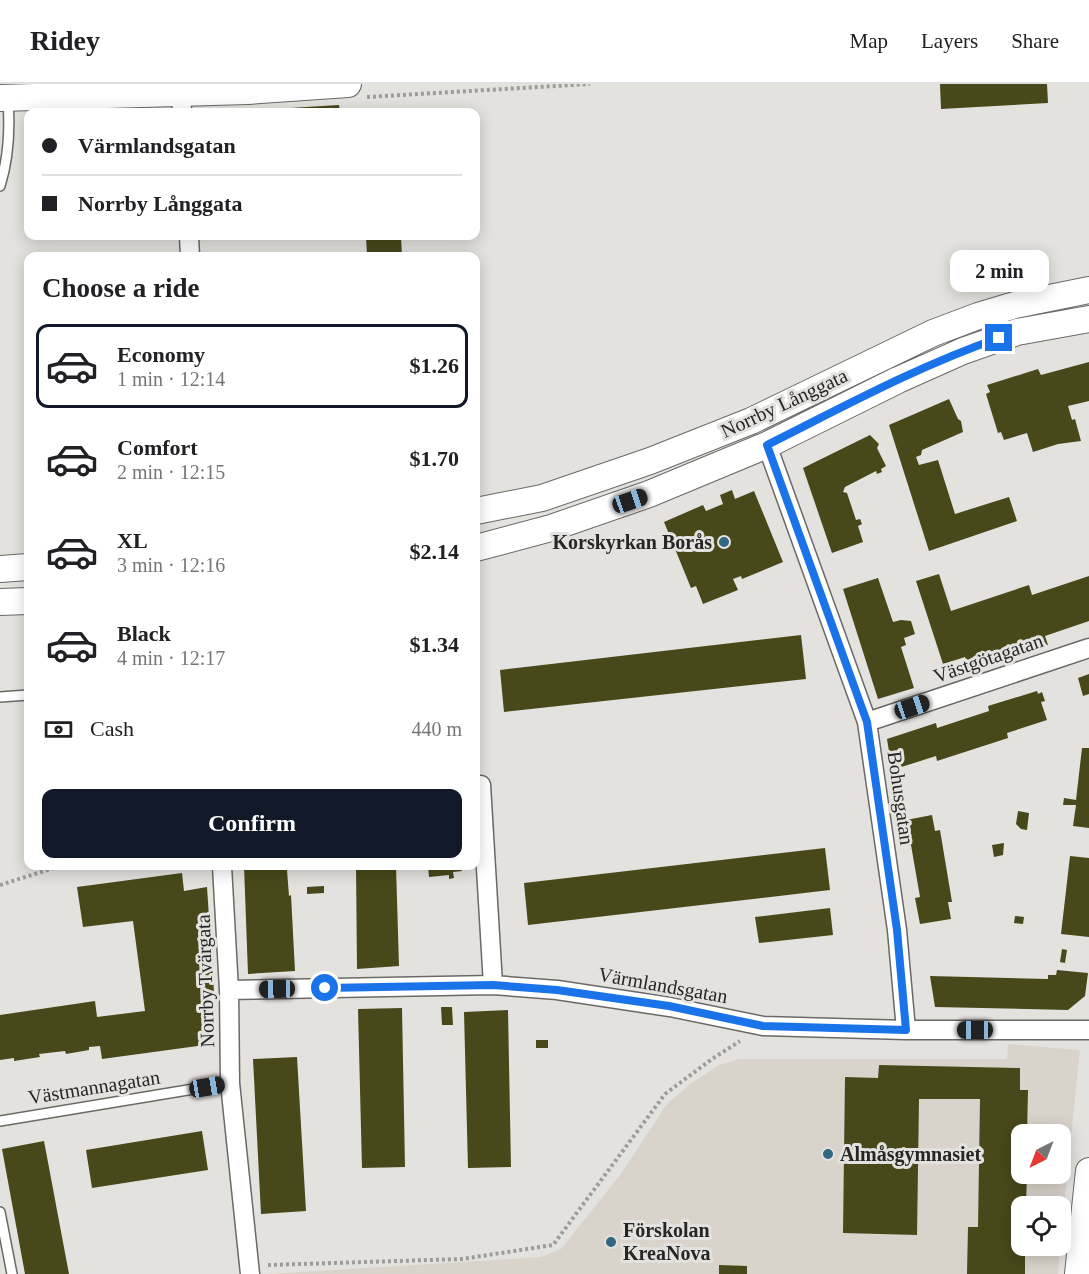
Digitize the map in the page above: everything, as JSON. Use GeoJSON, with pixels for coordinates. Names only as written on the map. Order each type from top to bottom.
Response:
{"type":"FeatureCollection","features":[{"type":"Feature","properties":{"kind":"main road"},"geometry":{"type":"LineString","coordinates":[[4,98],[181,96],[348,84]]}},
{"type":"Feature","properties":{"kind":"main road","name":"Norrby Långgata"},"geometry":{"type":"LineString","coordinates":[[480,510],[542,498],[650,461],[751,421],[933,333],[978,316],[1015,305],[1089,290]]}},
{"type":"Feature","properties":{"kind":"main road","name":"Norrby Långgata"},"geometry":{"type":"LineString","coordinates":[[480,547],[551,528],[649,494],[767,445],[898,380],[963,351],[1017,332],[1089,319]]}},
{"type":"Feature","properties":{"kind":"main road"},"geometry":{"type":"LineString","coordinates":[[0,569],[24,567]]}},
{"type":"Feature","properties":{"kind":"main road"},"geometry":{"type":"LineString","coordinates":[[0,602],[24,601]]}},
{"type":"Feature","properties":{"kind":"main road"},"geometry":{"type":"LineString","coordinates":[[1078,1274],[1089,1171]]}},
{"type":"Feature","properties":{"kind":"street","name":"Bohusgatan"},"geometry":{"type":"LineString","coordinates":[[767,445],[867,722],[897,930],[906,1030]]}},
{"type":"Feature","properties":{"kind":"street","name":"Västgötagatan"},"geometry":{"type":"LineString","coordinates":[[867,722],[1089,648]]}},
{"type":"Feature","properties":{"kind":"street"},"geometry":{"type":"LineString","coordinates":[[480,785],[493,985]]}},
{"type":"Feature","properties":{"kind":"street","name":"Norrby Tvärgata"},"geometry":{"type":"LineString","coordinates":[[222,870],[229,990],[230,1083],[250,1270]]}},
{"type":"Feature","properties":{"kind":"street","name":"Värmlandsgatan"},"geometry":{"type":"LineString","coordinates":[[229,990],[493,985],[557,990],[669,1006],[763,1026],[906,1030],[1089,1030]]}},
{"type":"Feature","properties":{"kind":"lane"},"geometry":{"type":"LineString","coordinates":[[0,186],[9,117],[4,98]]}},
{"type":"Feature","properties":{"kind":"lane"},"geometry":{"type":"LineString","coordinates":[[0,697],[24,695]]}},
{"type":"Feature","properties":{"kind":"lane","name":"Västmannagatan"},"geometry":{"type":"LineString","coordinates":[[0,1121],[230,1083]]}},
{"type":"Feature","properties":{"kind":"lane"},"geometry":{"type":"LineString","coordinates":[[0,1212],[12,1274]]}},
{"type":"Feature","properties":{"kind":"path"},"geometry":{"type":"LineString","coordinates":[[0,885],[47,870]]}},
{"type":"Feature","properties":{"kind":"path"},"geometry":{"type":"LineString","coordinates":[[250,1270],[462,1259],[553,1245],[665,1094],[712,1059],[763,1026]]}},
{"type":"Feature","properties":{"kind":"shaded area","name":"Almåsgymnasiet"},"geometry":{"type":"Polygon","coordinates":[[[1008,1044],[1080,1050],[1071,1138],[1071,1124],[1011,1124],[1011,1184],[1066,1184],[1065,1196],[1011,1196],[1011,1256],[1059,1256],[1058,1274],[269,1274],[540,1257],[561,1249],[620,1175],[667,1104],[689,1085],[719,1065],[739,1059],[1007,1059],[1008,1044]]]}},
{"type":"Feature","properties":{"kind":"building"},"geometry":{"type":"Polygon","coordinates":[[[940,84],[1047,84],[1048,103],[941,109],[940,84]]]}},
{"type":"Feature","properties":{"kind":"building"},"geometry":{"type":"Polygon","coordinates":[[[339,105],[339,108],[290,108],[339,105]]]}},
{"type":"Feature","properties":{"kind":"building"},"geometry":{"type":"Polygon","coordinates":[[[366,240],[401,240],[402,252],[367,252],[366,240]]]}},
{"type":"Feature","properties":{"kind":"building"},"geometry":{"type":"Polygon","coordinates":[[[1089,362],[1089,401],[1068,406],[1072,420],[1075,419],[1081,441],[1058,444],[1033,452],[1027,433],[1004,440],[1001,432],[998,433],[986,394],[990,392],[987,385],[1038,369],[1041,375],[1089,362]]]}},
{"type":"Feature","properties":{"kind":"building"},"geometry":{"type":"Polygon","coordinates":[[[949,399],[961,421],[963,432],[922,450],[921,455],[916,457],[919,465],[938,460],[955,514],[1009,497],[1017,521],[929,551],[889,425],[949,399]]]}},
{"type":"Feature","properties":{"kind":"building"},"geometry":{"type":"Polygon","coordinates":[[[870,435],[879,444],[877,448],[886,466],[881,469],[882,472],[877,474],[876,471],[845,487],[843,492],[847,493],[856,520],[860,519],[862,524],[858,526],[863,542],[832,553],[803,468],[870,435]]]}},
{"type":"Feature","properties":{"kind":"building","name":"Korskyrkan Borås"},"geometry":{"type":"Polygon","coordinates":[[[732,490],[735,499],[754,491],[783,562],[742,579],[741,576],[733,579],[738,590],[703,604],[696,586],[691,588],[664,522],[703,505],[706,511],[723,504],[720,495],[732,490]]]}},
{"type":"Feature","properties":{"kind":"building"},"geometry":{"type":"Polygon","coordinates":[[[939,574],[951,611],[1029,585],[1032,595],[1089,576],[1089,621],[1045,636],[1048,645],[970,671],[965,657],[943,664],[916,581],[939,574]]]}},
{"type":"Feature","properties":{"kind":"building"},"geometry":{"type":"Polygon","coordinates":[[[878,578],[893,622],[911,621],[915,634],[904,638],[906,645],[901,647],[914,688],[878,699],[843,589],[878,578]]]}},
{"type":"Feature","properties":{"kind":"building"},"geometry":{"type":"Polygon","coordinates":[[[801,635],[806,679],[504,712],[500,670],[801,635]]]}},
{"type":"Feature","properties":{"kind":"building"},"geometry":{"type":"Polygon","coordinates":[[[1089,674],[1089,694],[1083,696],[1078,678],[1089,674]]]}},
{"type":"Feature","properties":{"kind":"building"},"geometry":{"type":"Polygon","coordinates":[[[1037,691],[1038,694],[1042,692],[1045,701],[1041,702],[1047,720],[1007,733],[1008,738],[937,761],[936,756],[892,770],[887,739],[936,723],[937,728],[989,711],[988,706],[1037,691]]]}},
{"type":"Feature","properties":{"kind":"building"},"geometry":{"type":"Polygon","coordinates":[[[1082,748],[1089,748],[1089,828],[1073,826],[1076,805],[1063,805],[1064,798],[1076,800],[1082,748]]]}},
{"type":"Feature","properties":{"kind":"building"},"geometry":{"type":"Polygon","coordinates":[[[1018,811],[1029,813],[1027,830],[1021,829],[1016,824],[1018,811]]]}},
{"type":"Feature","properties":{"kind":"building"},"geometry":{"type":"Polygon","coordinates":[[[932,815],[935,831],[940,830],[952,902],[948,902],[951,919],[920,924],[915,898],[920,897],[911,845],[906,846],[901,821],[932,815]]]}},
{"type":"Feature","properties":{"kind":"building"},"geometry":{"type":"Polygon","coordinates":[[[1004,843],[1003,855],[994,857],[992,845],[1004,843]]]}},
{"type":"Feature","properties":{"kind":"building"},"geometry":{"type":"Polygon","coordinates":[[[825,848],[830,890],[528,925],[524,883],[825,848]]]}},
{"type":"Feature","properties":{"kind":"building"},"geometry":{"type":"Polygon","coordinates":[[[1070,856],[1089,858],[1089,937],[1061,934],[1070,856]]]}},
{"type":"Feature","properties":{"kind":"building"},"geometry":{"type":"Polygon","coordinates":[[[244,870],[287,870],[289,896],[291,895],[295,971],[248,974],[244,870]]]}},
{"type":"Feature","properties":{"kind":"building"},"geometry":{"type":"Polygon","coordinates":[[[356,870],[396,870],[399,966],[357,969],[356,870]]]}},
{"type":"Feature","properties":{"kind":"building"},"geometry":{"type":"Polygon","coordinates":[[[428,870],[462,871],[453,872],[454,878],[449,879],[449,875],[429,877],[428,870]]]}},
{"type":"Feature","properties":{"kind":"building"},"geometry":{"type":"Polygon","coordinates":[[[182,873],[184,891],[207,887],[216,1022],[202,1024],[205,1045],[102,1059],[100,1046],[66,1054],[65,1051],[39,1054],[40,1057],[14,1061],[14,1058],[0,1060],[0,1015],[95,1001],[97,1017],[145,1011],[133,921],[83,927],[77,887],[182,873]]]}},
{"type":"Feature","properties":{"kind":"building"},"geometry":{"type":"Polygon","coordinates":[[[324,886],[324,893],[307,894],[307,887],[324,886]]]}},
{"type":"Feature","properties":{"kind":"building"},"geometry":{"type":"Polygon","coordinates":[[[830,908],[833,935],[759,943],[755,917],[830,908]]]}},
{"type":"Feature","properties":{"kind":"building"},"geometry":{"type":"Polygon","coordinates":[[[1015,916],[1024,917],[1023,924],[1014,923],[1015,916]]]}},
{"type":"Feature","properties":{"kind":"building"},"geometry":{"type":"Polygon","coordinates":[[[1062,949],[1067,950],[1065,963],[1060,962],[1062,949]]]}},
{"type":"Feature","properties":{"kind":"building"},"geometry":{"type":"Polygon","coordinates":[[[1057,970],[1088,973],[1085,996],[1068,1010],[935,1007],[930,976],[1048,979],[1048,975],[1056,975],[1057,970]]]}},
{"type":"Feature","properties":{"kind":"building"},"geometry":{"type":"Polygon","coordinates":[[[441,1007],[452,1007],[453,1025],[442,1025],[441,1007]]]}},
{"type":"Feature","properties":{"kind":"building"},"geometry":{"type":"Polygon","coordinates":[[[402,1008],[405,1167],[362,1168],[358,1009],[402,1008]]]}},
{"type":"Feature","properties":{"kind":"building"},"geometry":{"type":"Polygon","coordinates":[[[508,1010],[511,1167],[468,1168],[464,1012],[508,1010]]]}},
{"type":"Feature","properties":{"kind":"building"},"geometry":{"type":"Polygon","coordinates":[[[536,1040],[548,1040],[548,1048],[536,1048],[536,1040]]]}},
{"type":"Feature","properties":{"kind":"building"},"geometry":{"type":"Polygon","coordinates":[[[297,1057],[306,1211],[261,1214],[253,1059],[297,1057]]]}},
{"type":"Feature","properties":{"kind":"building"},"geometry":{"type":"Polygon","coordinates":[[[879,1065],[1020,1068],[1020,1090],[1028,1090],[1027,1124],[1011,1124],[1011,1184],[1027,1184],[1026,1196],[1011,1196],[1011,1256],[1025,1256],[1025,1274],[967,1274],[968,1227],[978,1227],[980,1099],[919,1099],[917,1235],[843,1233],[845,1077],[878,1078],[879,1065]]]}},
{"type":"Feature","properties":{"kind":"building"},"geometry":{"type":"Polygon","coordinates":[[[202,1131],[208,1170],[92,1188],[86,1150],[202,1131]]]}},
{"type":"Feature","properties":{"kind":"building"},"geometry":{"type":"Polygon","coordinates":[[[44,1141],[69,1274],[25,1274],[2,1149],[44,1141]]]}},
{"type":"Feature","properties":{"kind":"building"},"geometry":{"type":"Polygon","coordinates":[[[719,1265],[747,1266],[747,1274],[719,1274],[719,1265]]]}},
{"type":"Feature","properties":{"kind":"place","name":"Korskyrkan Borås"},"geometry":{"type":"Point","coordinates":[724,542]}},
{"type":"Feature","properties":{"kind":"place","name":"Almåsgymnasiet"},"geometry":{"type":"Point","coordinates":[828,1154]}},
{"type":"Feature","properties":{"kind":"place","name":"Förskolan KreaNova"},"geometry":{"type":"Point","coordinates":[611,1242]}},
{"type":"Feature","properties":{"kind":"route"},"geometry":{"type":"LineString","coordinates":[[325,988],[493,985],[557,990],[669,1006],[763,1026],[906,1030],[897,930],[867,722],[767,445],[898,380],[963,351],[999,338]]}}]}
